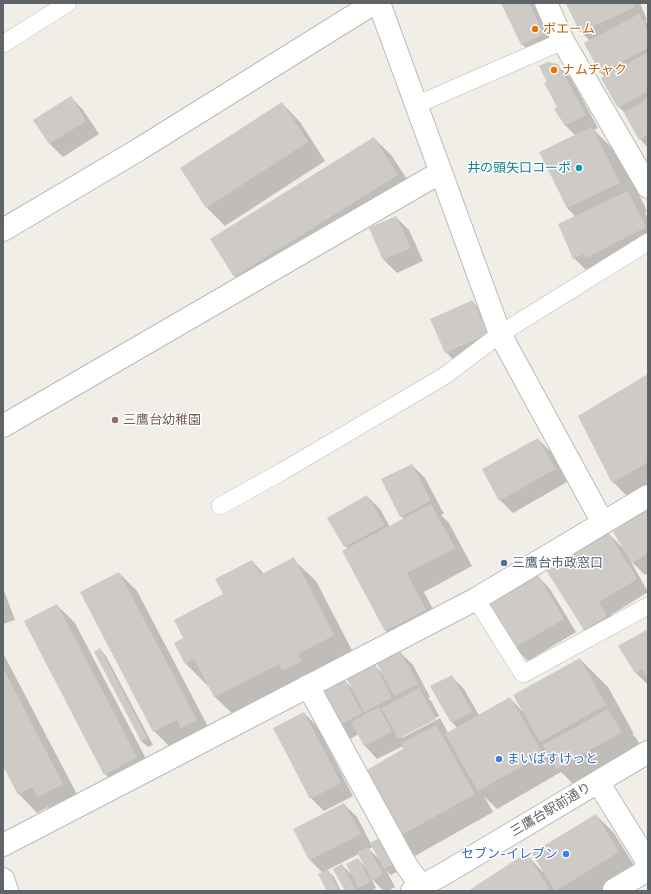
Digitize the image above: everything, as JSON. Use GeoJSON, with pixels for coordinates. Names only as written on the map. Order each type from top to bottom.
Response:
{"type":"FeatureCollection","features":[{"type":"Feature","properties":{"kind":"street"},"geometry":{"type":"LineString","coordinates":[[3,230],[138,150],[374,3]]}},
{"type":"Feature","properties":{"kind":"street"},"geometry":{"type":"LineString","coordinates":[[380,3],[500,334],[603,523]]}},
{"type":"Feature","properties":{"kind":"street"},"geometry":{"type":"LineString","coordinates":[[546,3],[563,41],[648,187]]}},
{"type":"Feature","properties":{"kind":"street"},"geometry":{"type":"LineString","coordinates":[[3,426],[441,172]]}},
{"type":"Feature","properties":{"kind":"street"},"geometry":{"type":"LineString","coordinates":[[3,845],[476,599],[648,496]]}},
{"type":"Feature","properties":{"kind":"street"},"geometry":{"type":"LineString","coordinates":[[308,686],[420,889]]}},
{"type":"Feature","properties":{"kind":"street","name":"三鷹台駅前通り"},"geometry":{"type":"LineString","coordinates":[[420,889],[648,752]]}},
{"type":"Feature","properties":{"kind":"street"},"geometry":{"type":"LineString","coordinates":[[598,782],[647,861],[644,872],[614,890]]}},
{"type":"Feature","properties":{"kind":"street"},"geometry":{"type":"LineString","coordinates":[[3,879],[7,891]]}},
{"type":"Feature","properties":{"kind":"lane"},"geometry":{"type":"LineString","coordinates":[[3,44],[68,3]]}},
{"type":"Feature","properties":{"kind":"lane"},"geometry":{"type":"LineString","coordinates":[[416,105],[563,41]]}},
{"type":"Feature","properties":{"kind":"lane"},"geometry":{"type":"LineString","coordinates":[[220,506],[283,471],[446,375],[500,334],[648,242]]}},
{"type":"Feature","properties":{"kind":"lane"},"geometry":{"type":"LineString","coordinates":[[476,599],[523,674],[648,606]]}},
{"type":"Feature","properties":{"kind":"building"},"geometry":{"type":"Polygon","coordinates":[[[501,3],[529,3],[544,34],[521,45],[501,3]]]}},
{"type":"Feature","properties":{"kind":"building"},"geometry":{"type":"Polygon","coordinates":[[[634,3],[635,7],[580,32],[566,4],[634,3]]]}},
{"type":"Feature","properties":{"kind":"building"},"geometry":{"type":"Polygon","coordinates":[[[639,14],[648,30],[648,48],[600,73],[584,43],[639,14]]]}},
{"type":"Feature","properties":{"kind":"building"},"geometry":{"type":"Polygon","coordinates":[[[648,52],[648,91],[618,108],[601,78],[648,52]]]}},
{"type":"Feature","properties":{"kind":"building"},"geometry":{"type":"Polygon","coordinates":[[[548,62],[558,64],[586,115],[565,126],[554,109],[557,107],[544,83],[547,82],[539,66],[548,62]]]}},
{"type":"Feature","properties":{"kind":"building"},"geometry":{"type":"Polygon","coordinates":[[[71,96],[86,121],[49,144],[33,120],[71,96]]]}},
{"type":"Feature","properties":{"kind":"building"},"geometry":{"type":"Polygon","coordinates":[[[648,98],[648,134],[639,140],[624,113],[648,98]]]}},
{"type":"Feature","properties":{"kind":"building"},"geometry":{"type":"Polygon","coordinates":[[[282,102],[308,142],[206,208],[180,168],[282,102]]]}},
{"type":"Feature","properties":{"kind":"building","name":"井の頭矢口コーポ"},"geometry":{"type":"Polygon","coordinates":[[[592,127],[620,183],[567,208],[539,152],[592,127]]]}},
{"type":"Feature","properties":{"kind":"building"},"geometry":{"type":"Polygon","coordinates":[[[374,137],[398,175],[234,277],[210,239],[374,137]]]}},
{"type":"Feature","properties":{"kind":"building"},"geometry":{"type":"Polygon","coordinates":[[[628,191],[646,227],[586,258],[584,254],[573,259],[558,224],[628,191]]]}},
{"type":"Feature","properties":{"kind":"building"},"geometry":{"type":"Polygon","coordinates":[[[396,216],[411,248],[383,260],[369,228],[396,216]]]}},
{"type":"Feature","properties":{"kind":"building"},"geometry":{"type":"Polygon","coordinates":[[[473,300],[488,334],[445,353],[430,319],[473,300]]]}},
{"type":"Feature","properties":{"kind":"building"},"geometry":{"type":"Polygon","coordinates":[[[648,374],[648,462],[612,483],[578,416],[648,374]]]}},
{"type":"Feature","properties":{"kind":"building"},"geometry":{"type":"Polygon","coordinates":[[[538,438],[555,469],[499,501],[482,469],[538,438]]]}},
{"type":"Feature","properties":{"kind":"building"},"geometry":{"type":"Polygon","coordinates":[[[412,464],[431,501],[400,517],[381,479],[412,464]]]}},
{"type":"Feature","properties":{"kind":"building"},"geometry":{"type":"Polygon","coordinates":[[[367,495],[385,525],[344,547],[327,518],[367,495]]]}},
{"type":"Feature","properties":{"kind":"building"},"geometry":{"type":"Polygon","coordinates":[[[431,504],[455,548],[407,573],[426,610],[385,631],[342,551],[431,504]]]}},
{"type":"Feature","properties":{"kind":"building"},"geometry":{"type":"Polygon","coordinates":[[[648,507],[648,553],[632,563],[612,530],[648,507]]]}},
{"type":"Feature","properties":{"kind":"building"},"geometry":{"type":"Polygon","coordinates":[[[608,532],[637,579],[599,602],[607,616],[584,630],[546,570],[608,532]]]}},
{"type":"Feature","properties":{"kind":"building"},"geometry":{"type":"Polygon","coordinates":[[[294,557],[334,635],[298,654],[302,661],[282,671],[279,664],[214,697],[194,659],[185,664],[174,643],[183,638],[174,620],[223,594],[215,579],[252,560],[260,575],[294,557]]]}},
{"type":"Feature","properties":{"kind":"building"},"geometry":{"type":"Polygon","coordinates":[[[119,572],[197,720],[181,728],[177,720],[153,732],[80,592],[119,572]]]}},
{"type":"Feature","properties":{"kind":"building"},"geometry":{"type":"Polygon","coordinates":[[[538,575],[564,619],[514,648],[488,605],[538,575]]]}},
{"type":"Feature","properties":{"kind":"building"},"geometry":{"type":"Polygon","coordinates":[[[57,604],[137,757],[104,775],[24,621],[57,604]]]}},
{"type":"Feature","properties":{"kind":"building"},"geometry":{"type":"Polygon","coordinates":[[[648,629],[648,678],[642,669],[635,673],[618,646],[648,629]]]}},
{"type":"Feature","properties":{"kind":"building"},"geometry":{"type":"Polygon","coordinates":[[[100,648],[147,738],[141,741],[94,652],[100,648]]]}},
{"type":"Feature","properties":{"kind":"building"},"geometry":{"type":"Polygon","coordinates":[[[400,651],[418,684],[394,696],[377,664],[400,651]]]}},
{"type":"Feature","properties":{"kind":"building"},"geometry":{"type":"Polygon","coordinates":[[[580,658],[606,705],[540,742],[513,695],[580,658]]]}},
{"type":"Feature","properties":{"kind":"building"},"geometry":{"type":"Polygon","coordinates":[[[375,664],[392,698],[364,712],[347,679],[375,664]]]}},
{"type":"Feature","properties":{"kind":"building"},"geometry":{"type":"Polygon","coordinates":[[[3,668],[63,784],[37,797],[32,787],[18,795],[3,766],[3,668]]]}},
{"type":"Feature","properties":{"kind":"building"},"geometry":{"type":"Polygon","coordinates":[[[452,675],[472,712],[451,723],[430,686],[452,675]]]}},
{"type":"Feature","properties":{"kind":"building"},"geometry":{"type":"Polygon","coordinates":[[[344,679],[362,713],[336,727],[318,693],[344,679]]]}},
{"type":"Feature","properties":{"kind":"building"},"geometry":{"type":"Polygon","coordinates":[[[419,688],[436,719],[398,739],[382,708],[419,688]]]}},
{"type":"Feature","properties":{"kind":"building"},"geometry":{"type":"Polygon","coordinates":[[[510,697],[543,754],[478,791],[445,734],[510,697]]]}},
{"type":"Feature","properties":{"kind":"building"},"geometry":{"type":"Polygon","coordinates":[[[379,707],[392,732],[364,746],[351,722],[379,707]]]}},
{"type":"Feature","properties":{"kind":"building"},"geometry":{"type":"Polygon","coordinates":[[[608,709],[622,732],[556,769],[543,745],[608,709]]]}},
{"type":"Feature","properties":{"kind":"building"},"geometry":{"type":"Polygon","coordinates":[[[304,712],[341,783],[310,799],[273,728],[304,712]]]}},
{"type":"Feature","properties":{"kind":"building"},"geometry":{"type":"Polygon","coordinates":[[[436,725],[475,794],[396,838],[360,774],[403,749],[401,744],[436,725]]]}},
{"type":"Feature","properties":{"kind":"building"},"geometry":{"type":"Polygon","coordinates":[[[344,803],[361,834],[309,860],[293,829],[344,803]]]}},
{"type":"Feature","properties":{"kind":"building"},"geometry":{"type":"Polygon","coordinates":[[[596,814],[619,852],[555,891],[532,853],[596,814]]]}},
{"type":"Feature","properties":{"kind":"building"},"geometry":{"type":"Polygon","coordinates":[[[383,836],[397,863],[384,869],[370,843],[383,836]]]}},
{"type":"Feature","properties":{"kind":"building"},"geometry":{"type":"Polygon","coordinates":[[[368,847],[383,874],[372,880],[357,852],[368,847]]]}},
{"type":"Feature","properties":{"kind":"building"},"geometry":{"type":"Polygon","coordinates":[[[526,853],[551,891],[468,891],[526,853]]]}},
{"type":"Feature","properties":{"kind":"building"},"geometry":{"type":"Polygon","coordinates":[[[358,858],[370,882],[358,888],[346,864],[358,858]]]}},
{"type":"Feature","properties":{"kind":"building"},"geometry":{"type":"Polygon","coordinates":[[[342,864],[356,891],[345,891],[333,869],[342,864]]]}},
{"type":"Feature","properties":{"kind":"building"},"geometry":{"type":"Polygon","coordinates":[[[328,869],[339,891],[327,891],[318,874],[328,869]]]}},
{"type":"Feature","properties":{"kind":"place","name":"ボエーム"},"geometry":{"type":"Point","coordinates":[535,29]}},
{"type":"Feature","properties":{"kind":"place","name":"ナムチャク"},"geometry":{"type":"Point","coordinates":[554,70]}},
{"type":"Feature","properties":{"kind":"place","name":"井の頭矢口コーポ"},"geometry":{"type":"Point","coordinates":[579,168]}},
{"type":"Feature","properties":{"kind":"place","name":"三鷹台幼稚園"},"geometry":{"type":"Point","coordinates":[115,420]}},
{"type":"Feature","properties":{"kind":"place","name":"三鷹台市政窓口"},"geometry":{"type":"Point","coordinates":[504,563]}},
{"type":"Feature","properties":{"kind":"place","name":"まいばすけっと"},"geometry":{"type":"Point","coordinates":[499,759]}},
{"type":"Feature","properties":{"kind":"place","name":"セブン-イレブン"},"geometry":{"type":"Point","coordinates":[566,854]}}]}
